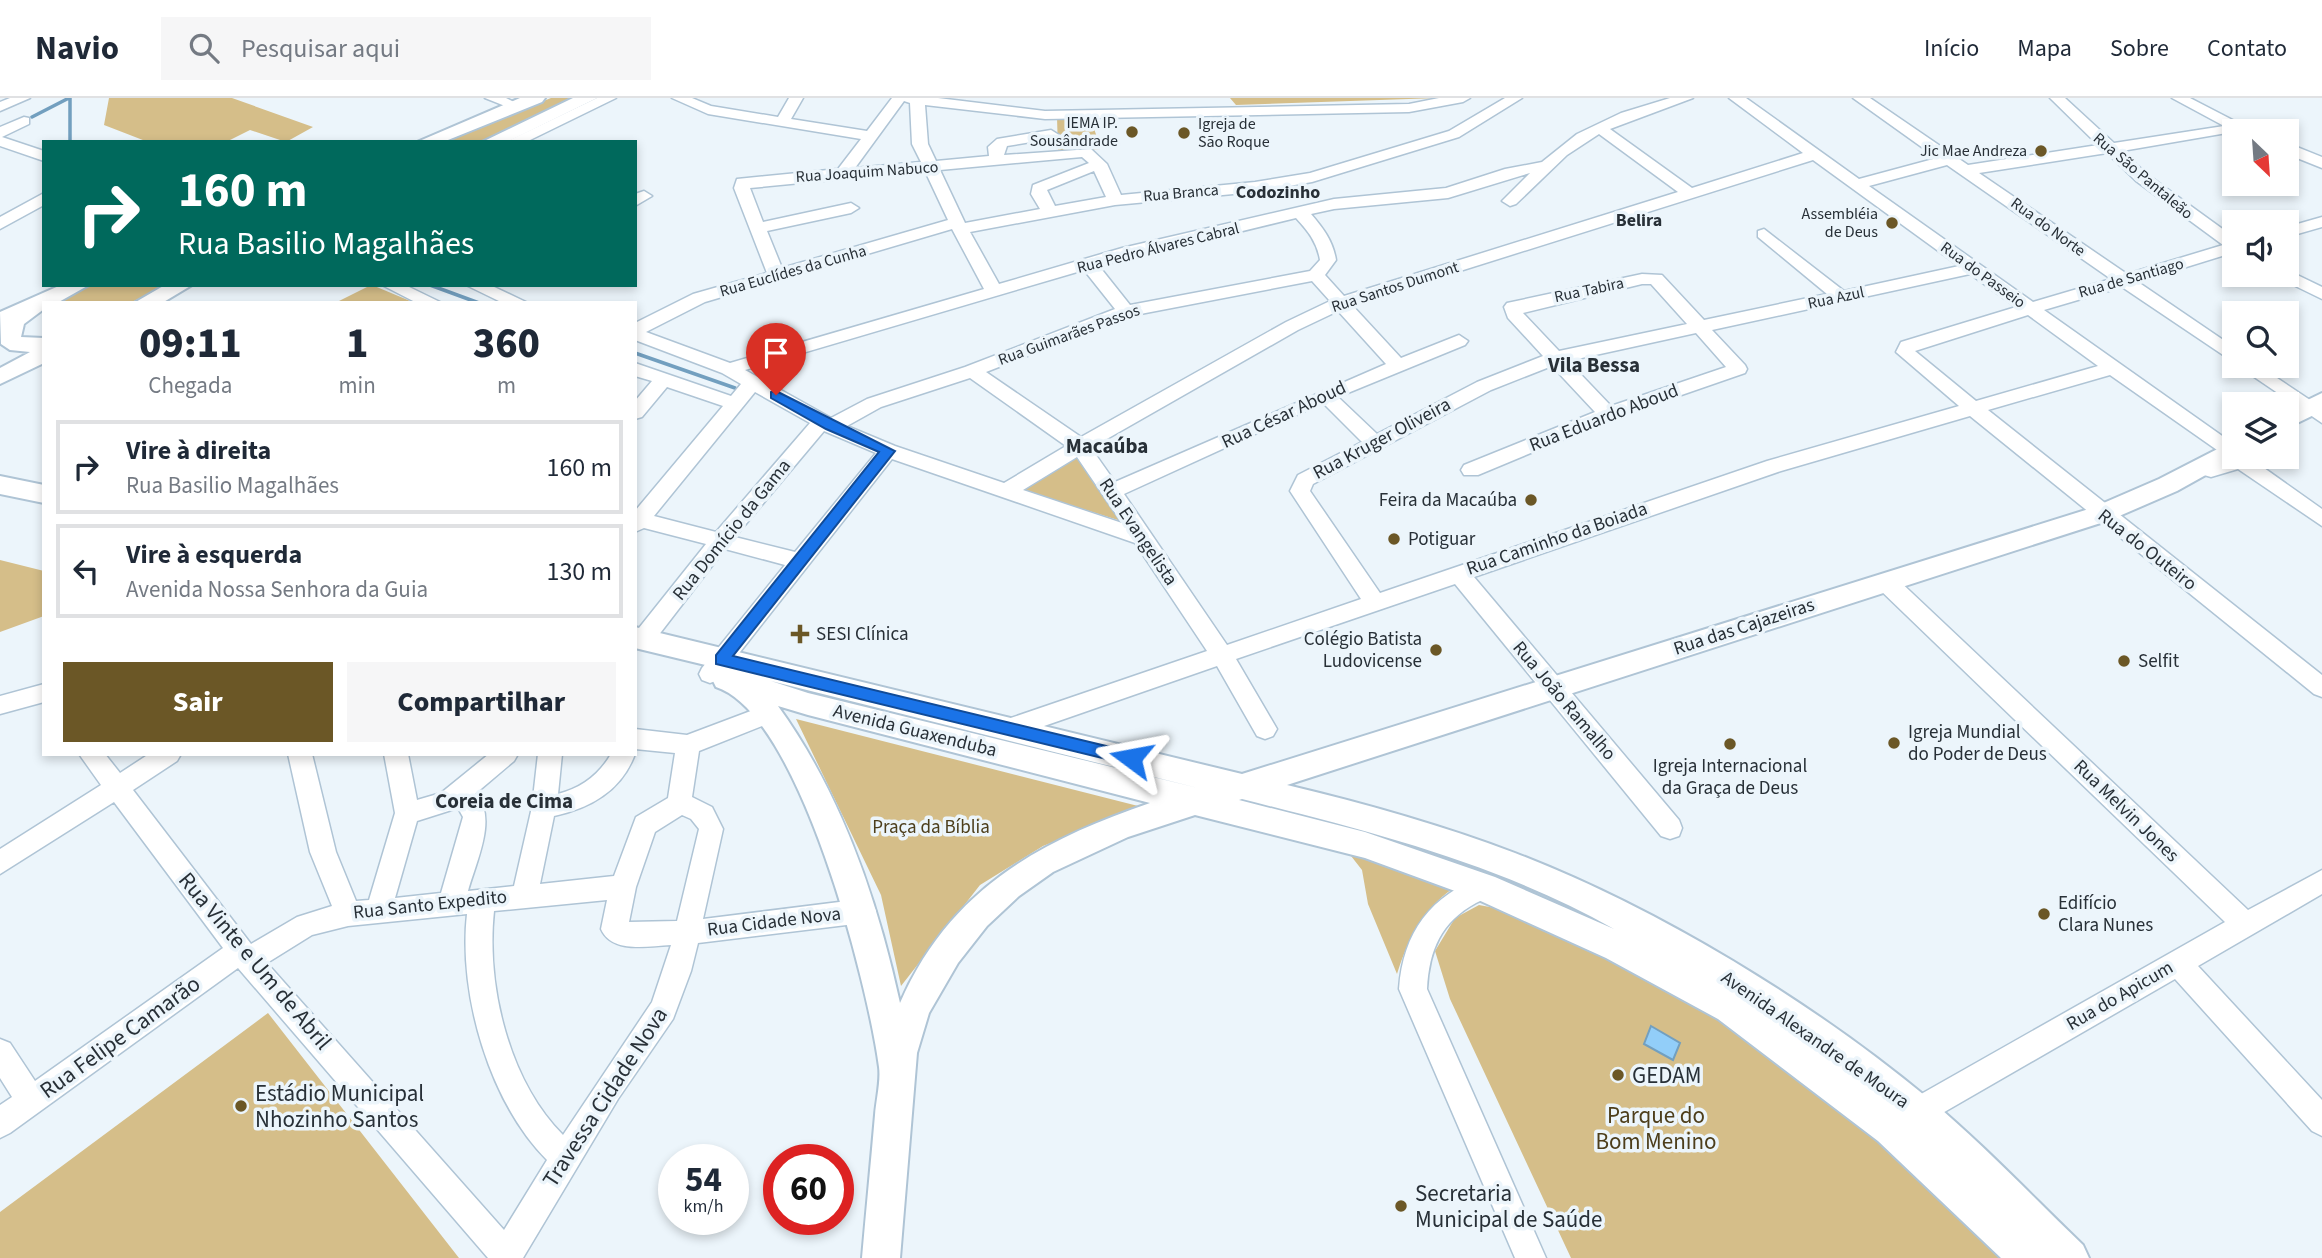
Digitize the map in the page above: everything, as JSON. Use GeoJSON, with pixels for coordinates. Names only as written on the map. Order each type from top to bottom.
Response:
{"type":"FeatureCollection","features":[{"type":"Feature","properties":{"kind":"main road"},"geometry":{"type":"LineString","coordinates":[[431,140],[536,98]]}},
{"type":"Feature","properties":{"kind":"main road"},"geometry":{"type":"LineString","coordinates":[[495,140],[588,98]]}},
{"type":"Feature","properties":{"kind":"main road"},"geometry":{"type":"LineString","coordinates":[[43,301],[75,287]]}},
{"type":"Feature","properties":{"kind":"main road"},"geometry":{"type":"LineString","coordinates":[[149,301],[178,287]]}},
{"type":"Feature","properties":{"kind":"main road"},"geometry":{"type":"LineString","coordinates":[[1,319],[42,302]]}},
{"type":"Feature","properties":{"kind":"main road"},"geometry":{"type":"LineString","coordinates":[[30,307],[14,322],[9,340],[18,345],[42,345]]}},
{"type":"Feature","properties":{"kind":"main road"},"geometry":{"type":"LineString","coordinates":[[0,377],[42,355]]}},
{"type":"Feature","properties":{"kind":"main road"},"geometry":{"type":"LineString","coordinates":[[2299,416],[2318,409]]}},
{"type":"Feature","properties":{"kind":"main road","name":"Rua das Cajazeiras"},"geometry":{"type":"LineString","coordinates":[[896,1071],[902,1041],[921,993],[961,932],[992,897],[1013,879],[1066,849],[1244,786],[2101,514],[2168,485],[2222,455]]}},
{"type":"Feature","properties":{"kind":"main road"},"geometry":{"type":"LineString","coordinates":[[0,485],[42,494]]}},
{"type":"Feature","properties":{"kind":"main road"},"geometry":{"type":"LineString","coordinates":[[0,499],[42,508]]}},
{"type":"Feature","properties":{"kind":"main road","name":"Avenida Guaxenduba"},"geometry":{"type":"LineString","coordinates":[[638,644],[808,704],[1197,802]]}},
{"type":"Feature","properties":{"kind":"main road"},"geometry":{"type":"LineString","coordinates":[[723,672],[769,713],[816,794],[844,856],[863,911],[882,988],[896,1071],[881,1258]]}},
{"type":"Feature","properties":{"kind":"main road","name":"Avenida Guaxenduba"},"geometry":{"type":"LineString","coordinates":[[723,672],[1007,729],[1244,786]]}},
{"type":"Feature","properties":{"kind":"main road"},"geometry":{"type":"LineString","coordinates":[[808,704],[841,705],[975,739],[995,736],[1007,729]]}},
{"type":"Feature","properties":{"kind":"main road"},"geometry":{"type":"LineString","coordinates":[[1244,786],[1251,808],[1265,819]]}},
{"type":"Feature","properties":{"kind":"main road","name":"Avenida Alexandre de Moura"},"geometry":{"type":"LineString","coordinates":[[1244,786],[1345,812],[1507,864],[1609,910],[1716,970],[1820,1038],[1917,1112],[2070,1258]]}},
{"type":"Feature","properties":{"kind":"main road","name":"Avenida Alexandre de Moura"},"geometry":{"type":"LineString","coordinates":[[1197,802],[1366,845],[1484,887],[1618,947],[1730,1008],[1891,1128],[2028,1258]]}},
{"type":"Feature","properties":{"kind":"main road"},"geometry":{"type":"LineString","coordinates":[[1730,1008],[1782,1035],[1891,1116],[1905,1118],[1917,1112]]}},
{"type":"Feature","properties":{"kind":"main road"},"geometry":{"type":"LineString","coordinates":[[1972,1202],[1974,1196],[1983,1192],[2014,1203]]}},
{"type":"Feature","properties":{"kind":"street"},"geometry":{"type":"LineString","coordinates":[[0,107],[23,98]]}},
{"type":"Feature","properties":{"kind":"street"},"geometry":{"type":"LineString","coordinates":[[492,98],[516,106]]}},
{"type":"Feature","properties":{"kind":"street"},"geometry":{"type":"LineString","coordinates":[[517,140],[609,98]]}},
{"type":"Feature","properties":{"kind":"street"},"geometry":{"type":"LineString","coordinates":[[679,98],[708,110],[869,135]]}},
{"type":"Feature","properties":{"kind":"street"},"geometry":{"type":"LineString","coordinates":[[783,120],[796,98]]}},
{"type":"Feature","properties":{"kind":"street"},"geometry":{"type":"LineString","coordinates":[[842,175],[899,98]]}},
{"type":"Feature","properties":{"kind":"street"},"geometry":{"type":"LineString","coordinates":[[1026,98],[1049,115],[1055,154]]}},
{"type":"Feature","properties":{"kind":"street"},"geometry":{"type":"LineString","coordinates":[[1216,98],[1226,111]]}},
{"type":"Feature","properties":{"kind":"street"},"geometry":{"type":"LineString","coordinates":[[994,291],[930,168],[917,127],[912,99],[1018,114],[1049,115],[1094,105],[1226,111],[1409,108],[1464,98]]}},
{"type":"Feature","properties":{"kind":"street","name":"Rua Branca"},"geometry":{"type":"LineString","coordinates":[[958,226],[1051,214],[1115,200],[1255,187],[1312,177],[1454,134],[1515,98]]}},
{"type":"Feature","properties":{"kind":"street"},"geometry":{"type":"LineString","coordinates":[[1639,98],[1657,106]]}},
{"type":"Feature","properties":{"kind":"street"},"geometry":{"type":"LineString","coordinates":[[1510,201],[1541,174],[1544,166],[1581,138],[1657,106],[1686,98]]}},
{"type":"Feature","properties":{"kind":"street","name":"Rua do Passeio"},"geometry":{"type":"LineString","coordinates":[[1736,98],[2222,443]]}},
{"type":"Feature","properties":{"kind":"street","name":"Rua do Norte"},"geometry":{"type":"LineString","coordinates":[[1860,98],[1968,170],[2222,348]]}},
{"type":"Feature","properties":{"kind":"street","name":"Rua São Pantaleão"},"geometry":{"type":"LineString","coordinates":[[2057,98],[2108,149],[2180,209],[2222,238]]}},
{"type":"Feature","properties":{"kind":"street"},"geometry":{"type":"LineString","coordinates":[[2179,98],[2222,119]]}},
{"type":"Feature","properties":{"kind":"street"},"geometry":{"type":"LineString","coordinates":[[0,133],[24,121]]}},
{"type":"Feature","properties":{"kind":"street"},"geometry":{"type":"LineString","coordinates":[[1601,129],[1691,194]]}},
{"type":"Feature","properties":{"kind":"street"},"geometry":{"type":"LineString","coordinates":[[1968,170],[2222,133]]}},
{"type":"Feature","properties":{"kind":"street"},"geometry":{"type":"LineString","coordinates":[[997,160],[998,144],[1051,135]]}},
{"type":"Feature","properties":{"kind":"street"},"geometry":{"type":"LineString","coordinates":[[0,141],[42,155]]}},
{"type":"Feature","properties":{"kind":"street","name":"Rua Joaquim Nabuco"},"geometry":{"type":"LineString","coordinates":[[757,228],[742,188],[743,182],[751,180],[930,168],[1086,152],[1099,164]]}},
{"type":"Feature","properties":{"kind":"street"},"geometry":{"type":"LineString","coordinates":[[2300,154],[2322,163]]}},
{"type":"Feature","properties":{"kind":"street","name":"Rua Santos Dumont"},"geometry":{"type":"LineString","coordinates":[[1005,492],[1080,446],[1292,327],[1340,303],[1816,155]]}},
{"type":"Feature","properties":{"kind":"street"},"geometry":{"type":"LineString","coordinates":[[1857,184],[1951,159]]}},
{"type":"Feature","properties":{"kind":"street"},"geometry":{"type":"LineString","coordinates":[[1051,214],[1039,194],[1039,188],[1099,164],[1115,200]]}},
{"type":"Feature","properties":{"kind":"street","name":"Rua Pedro Álvares Cabral"},"geometry":{"type":"LineString","coordinates":[[729,369],[1088,264],[1334,204],[1431,197],[1511,172],[1544,166]]}},
{"type":"Feature","properties":{"kind":"street"},"geometry":{"type":"LineString","coordinates":[[1312,177],[1334,204]]}},
{"type":"Feature","properties":{"kind":"street"},"geometry":{"type":"LineString","coordinates":[[3,219],[42,199]]}},
{"type":"Feature","properties":{"kind":"street"},"geometry":{"type":"LineString","coordinates":[[776,274],[757,228],[851,208]]}},
{"type":"Feature","properties":{"kind":"street"},"geometry":{"type":"LineString","coordinates":[[1300,212],[1325,239],[1328,260],[1316,275],[1396,365]]}},
{"type":"Feature","properties":{"kind":"street"},"geometry":{"type":"LineString","coordinates":[[2299,229],[2322,222]]}},
{"type":"Feature","properties":{"kind":"street","name":"Rua Euclídes da Cunha"},"geometry":{"type":"LineString","coordinates":[[637,331],[699,298],[776,274],[958,226]]}},
{"type":"Feature","properties":{"kind":"street"},"geometry":{"type":"LineString","coordinates":[[1764,234],[1841,297]]}},
{"type":"Feature","properties":{"kind":"street","name":"Rua de Santiago"},"geometry":{"type":"LineString","coordinates":[[1972,410],[1904,349],[2028,307],[2222,251]]}},
{"type":"Feature","properties":{"kind":"street"},"geometry":{"type":"LineString","coordinates":[[1088,264],[1126,311]]}},
{"type":"Feature","properties":{"kind":"street","name":"Rua Azul"},"geometry":{"type":"LineString","coordinates":[[1699,327],[1973,268]]}},
{"type":"Feature","properties":{"kind":"street","name":"Rua Guimarães Passos"},"geometry":{"type":"LineString","coordinates":[[827,424],[874,403],[972,371],[1126,311],[1316,275]]}},
{"type":"Feature","properties":{"kind":"street","name":"Rua Tabira"},"geometry":{"type":"LineString","coordinates":[[1555,358],[1514,314],[1513,307],[1649,277],[1662,283],[1699,327]]}},
{"type":"Feature","properties":{"kind":"street"},"geometry":{"type":"LineString","coordinates":[[2299,282],[2322,294]]}},
{"type":"Feature","properties":{"kind":"street"},"geometry":{"type":"LineString","coordinates":[[395,287],[428,301]]}},
{"type":"Feature","properties":{"kind":"street"},"geometry":{"type":"LineString","coordinates":[[479,287],[514,301]]}},
{"type":"Feature","properties":{"kind":"street"},"geometry":{"type":"LineString","coordinates":[[1555,358],[1699,327]]}},
{"type":"Feature","properties":{"kind":"street","name":"Rua Eduardo Aboud"},"geometry":{"type":"LineString","coordinates":[[1471,470],[1608,414],[1738,369],[1699,327]]}},
{"type":"Feature","properties":{"kind":"street"},"geometry":{"type":"LineString","coordinates":[[637,333],[729,369],[827,424],[888,451],[1142,538]]}},
{"type":"Feature","properties":{"kind":"street","name":"Rua César Aboud"},"geometry":{"type":"LineString","coordinates":[[1111,492],[1325,395],[1459,341]]}},
{"type":"Feature","properties":{"kind":"street"},"geometry":{"type":"LineString","coordinates":[[1555,358],[1608,414]]}},
{"type":"Feature","properties":{"kind":"street","name":"Rua Kruger Oliveira"},"geometry":{"type":"LineString","coordinates":[[1374,601],[1300,491],[1305,480],[1484,386],[1555,358]]}},
{"type":"Feature","properties":{"kind":"street","name":"Rua Caminho da Boiada"},"geometry":{"type":"LineString","coordinates":[[1007,729],[1774,466],[2113,368]]}},
{"type":"Feature","properties":{"kind":"street"},"geometry":{"type":"LineString","coordinates":[[637,370],[735,404]]}},
{"type":"Feature","properties":{"kind":"street","name":"Rua Evangelista"},"geometry":{"type":"LineString","coordinates":[[972,371],[1080,446],[1222,654],[1265,729]]}},
{"type":"Feature","properties":{"kind":"street"},"geometry":{"type":"LineString","coordinates":[[2267,378],[2318,409]]}},
{"type":"Feature","properties":{"kind":"street"},"geometry":{"type":"LineString","coordinates":[[637,410],[664,379]]}},
{"type":"Feature","properties":{"kind":"street"},"geometry":{"type":"LineString","coordinates":[[753,382],[637,520],[722,538],[800,561]]}},
{"type":"Feature","properties":{"kind":"street"},"geometry":{"type":"LineString","coordinates":[[1325,395],[1375,443]]}},
{"type":"Feature","properties":{"kind":"street","name":"Rua do Outeiro"},"geometry":{"type":"LineString","coordinates":[[1972,410],[2322,688]]}},
{"type":"Feature","properties":{"kind":"street","name":"Rua Domício da Gama"},"geometry":{"type":"LineString","coordinates":[[638,644],[722,538],[827,424]]}},
{"type":"Feature","properties":{"kind":"street"},"geometry":{"type":"LineString","coordinates":[[723,672],[800,561],[888,451]]}},
{"type":"Feature","properties":{"kind":"street"},"geometry":{"type":"LineString","coordinates":[[2168,485],[2238,462],[2249,466],[2322,519]]}},
{"type":"Feature","properties":{"kind":"street","name":"Rua João Ramalho"},"geometry":{"type":"LineString","coordinates":[[1458,573],[1670,828]]}},
{"type":"Feature","properties":{"kind":"street","name":"Rua Melvin Jones"},"geometry":{"type":"LineString","coordinates":[[1886,582],[2245,924]]}},
{"type":"Feature","properties":{"kind":"street"},"geometry":{"type":"LineString","coordinates":[[0,705],[42,694]]}},
{"type":"Feature","properties":{"kind":"street"},"geometry":{"type":"LineString","coordinates":[[637,747],[688,746],[769,713]]}},
{"type":"Feature","properties":{"kind":"street"},"geometry":{"type":"LineString","coordinates":[[679,804],[688,746]]}},
{"type":"Feature","properties":{"kind":"street","name":"Rua Vinte e Um de Abril"},"geometry":{"type":"LineString","coordinates":[[92,756],[244,955],[507,1256]]}},
{"type":"Feature","properties":{"kind":"street"},"geometry":{"type":"LineString","coordinates":[[0,863],[166,756]]}},
{"type":"Feature","properties":{"kind":"street"},"geometry":{"type":"LineString","coordinates":[[300,756],[323,852],[348,914]]}},
{"type":"Feature","properties":{"kind":"street"},"geometry":{"type":"LineString","coordinates":[[379,910],[407,813],[396,756]]}},
{"type":"Feature","properties":{"kind":"street"},"geometry":{"type":"LineString","coordinates":[[407,813],[436,806],[459,794],[504,756]]}},
{"type":"Feature","properties":{"kind":"street"},"geometry":{"type":"LineString","coordinates":[[525,895],[544,807],[550,756]]}},
{"type":"Feature","properties":{"kind":"street"},"geometry":{"type":"LineString","coordinates":[[544,807],[566,804],[593,792],[615,773],[624,756]]}},
{"type":"Feature","properties":{"kind":"street"},"geometry":{"type":"LineString","coordinates":[[451,904],[475,817],[472,806],[459,794]]}},
{"type":"Feature","properties":{"kind":"street","name":"Rua Cidade Nova"},"geometry":{"type":"LineString","coordinates":[[685,933],[706,861],[711,829],[705,814],[697,807],[679,804],[645,825],[623,887],[614,929],[621,934],[635,936],[685,933],[863,911]]}},
{"type":"Feature","properties":{"kind":"street","name":"Rua do Apicum"},"geometry":{"type":"LineString","coordinates":[[1917,1112],[2322,881]]}},
{"type":"Feature","properties":{"kind":"street","name":"Rua Santo Expedito"},"geometry":{"type":"LineString","coordinates":[[244,955],[306,925],[348,914],[623,887]]}},
{"type":"Feature","properties":{"kind":"street"},"geometry":{"type":"LineString","coordinates":[[1484,887],[1448,906],[1419,943],[1413,989],[1531,1258]]}},
{"type":"Feature","properties":{"kind":"street"},"geometry":{"type":"LineString","coordinates":[[482,899],[477,922],[478,955],[505,1076],[527,1116],[565,1158]]}},
{"type":"Feature","properties":{"kind":"street","name":"Travessa Cidade Nova"},"geometry":{"type":"LineString","coordinates":[[507,1256],[565,1158],[663,1010],[678,971],[685,933]]}},
{"type":"Feature","properties":{"kind":"street","name":"Rua Felipe Camarão"},"geometry":{"type":"LineString","coordinates":[[0,1123],[244,955]]}},
{"type":"Feature","properties":{"kind":"street"},"geometry":{"type":"LineString","coordinates":[[2178,963],[2322,1121]]}},
{"type":"Feature","properties":{"kind":"street"},"geometry":{"type":"LineString","coordinates":[[0,1054],[31,1101]]}},
{"type":"Feature","properties":{"kind":"green space"},"geometry":{"type":"Polygon","coordinates":[[[109,98],[232,98],[313,127],[290,140],[280,140],[250,130],[230,140],[143,140],[104,125],[109,98]]]}},
{"type":"Feature","properties":{"kind":"green space"},"geometry":{"type":"Polygon","coordinates":[[[551,98],[575,98],[484,140],[447,140],[551,98]]]}},
{"type":"Feature","properties":{"kind":"green space"},"geometry":{"type":"Polygon","coordinates":[[[1230,98],[1438,98],[1236,105],[1230,98]]]}},
{"type":"Feature","properties":{"kind":"green space"},"geometry":{"type":"Polygon","coordinates":[[[1089,114],[1101,149],[1058,152],[1057,117],[1089,114]]]}},
{"type":"Feature","properties":{"kind":"green space"},"geometry":{"type":"Polygon","coordinates":[[[87,287],[163,287],[134,301],[56,301],[87,287]]]}},
{"type":"Feature","properties":{"kind":"green space"},"geometry":{"type":"Polygon","coordinates":[[[368,287],[377,287],[410,301],[339,301],[368,287]]]}},
{"type":"Feature","properties":{"kind":"green space"},"geometry":{"type":"Polygon","coordinates":[[[1078,452],[1121,521],[1019,489],[1078,452]]]}},
{"type":"Feature","properties":{"kind":"green space"},"geometry":{"type":"Polygon","coordinates":[[[0,560],[42,570],[42,617],[0,632],[0,560]]]}},
{"type":"Feature","properties":{"kind":"green space","name":"Praça da Bíblia"},"geometry":{"type":"Polygon","coordinates":[[[796,719],[1142,807],[1043,846],[980,885],[901,986],[881,895],[796,719]]]}},
{"type":"Feature","properties":{"kind":"green space"},"geometry":{"type":"Polygon","coordinates":[[[1344,847],[1460,884],[1437,902],[1420,923],[1397,974],[1368,904],[1362,870],[1344,847]]]}},
{"type":"Feature","properties":{"kind":"green space","name":"Parque do Bom Menino"},"geometry":{"type":"Polygon","coordinates":[[[1479,905],[1516,912],[1698,1002],[1911,1163],[2006,1258],[1571,1258],[1450,999],[1435,951],[1455,918],[1479,905]]]}},
{"type":"Feature","properties":{"kind":"green space","name":"Estádio Municipal Nhozinho Santos"},"geometry":{"type":"Polygon","coordinates":[[[268,1013],[459,1258],[0,1258],[0,1212],[268,1013]]]}},
{"type":"Feature","properties":{"kind":"water"},"geometry":{"type":"Polygon","coordinates":[[[1651,1026],[1680,1043],[1673,1060],[1644,1044],[1651,1026]]]}},
{"type":"Feature","properties":{"kind":"waterway"},"geometry":{"type":"LineString","coordinates":[[32,117],[69,98]]}},
{"type":"Feature","properties":{"kind":"waterway"},"geometry":{"type":"LineString","coordinates":[[70,98],[70,140]]}},
{"type":"Feature","properties":{"kind":"waterway"},"geometry":{"type":"LineString","coordinates":[[435,287],[474,301]]}},
{"type":"Feature","properties":{"kind":"waterway"},"geometry":{"type":"LineString","coordinates":[[637,354],[735,388]]}},
{"type":"Feature","properties":{"kind":"place","name":"IEMA IP. Sousândrade"},"geometry":{"type":"Point","coordinates":[1132,132]}},
{"type":"Feature","properties":{"kind":"place","name":"Igreja de São Roque"},"geometry":{"type":"Point","coordinates":[1184,133]}},
{"type":"Feature","properties":{"kind":"place","name":"Jic Mae Andreza"},"geometry":{"type":"Point","coordinates":[2041,151]}},
{"type":"Feature","properties":{"kind":"place","name":"Assembléia de Deus"},"geometry":{"type":"Point","coordinates":[1892,223]}},
{"type":"Feature","properties":{"kind":"place","name":"Feira da Macaúba"},"geometry":{"type":"Point","coordinates":[1531,500]}},
{"type":"Feature","properties":{"kind":"place","name":"Potiguar"},"geometry":{"type":"Point","coordinates":[1394,539]}},
{"type":"Feature","properties":{"kind":"place","name":"SESI Clínica"},"geometry":{"type":"Point","coordinates":[800,634]}},
{"type":"Feature","properties":{"kind":"place","name":"Colégio Batista Ludovicense"},"geometry":{"type":"Point","coordinates":[1436,650]}},
{"type":"Feature","properties":{"kind":"place","name":"Selfit"},"geometry":{"type":"Point","coordinates":[2124,661]}},
{"type":"Feature","properties":{"kind":"place","name":"Igreja Mundial do Poder de Deus"},"geometry":{"type":"Point","coordinates":[1894,743]}},
{"type":"Feature","properties":{"kind":"place","name":"Igreja Internacional da Graça de Deus"},"geometry":{"type":"Point","coordinates":[1730,744]}},
{"type":"Feature","properties":{"kind":"place","name":"Edifício Clara Nunes"},"geometry":{"type":"Point","coordinates":[2044,914]}},
{"type":"Feature","properties":{"kind":"place","name":"GEDAM"},"geometry":{"type":"Point","coordinates":[1618,1075]}},
{"type":"Feature","properties":{"kind":"place","name":"Estádio Municipal Nhozinho Santos"},"geometry":{"type":"Point","coordinates":[241,1106]}},
{"type":"Feature","properties":{"kind":"place","name":"Secretaria Municipal de Saúde"},"geometry":{"type":"Point","coordinates":[1401,1206]}},
{"type":"Feature","properties":{"kind":"district","name":"Codozinho"},"geometry":{"type":"Point","coordinates":[1278,192]}},
{"type":"Feature","properties":{"kind":"district","name":"Belira"},"geometry":{"type":"Point","coordinates":[1639,220]}},
{"type":"Feature","properties":{"kind":"district","name":"Vila Bessa"},"geometry":{"type":"Point","coordinates":[1594,365]}},
{"type":"Feature","properties":{"kind":"district","name":"Macaúba"},"geometry":{"type":"Point","coordinates":[1107,446]}},
{"type":"Feature","properties":{"kind":"district","name":"Coreia de Cima"},"geometry":{"type":"Point","coordinates":[504,801]}},
{"type":"Feature","properties":{"kind":"route"},"geometry":{"type":"LineString","coordinates":[[776,395],[831,426],[888,451],[721,660],[1131,758]]}}]}
